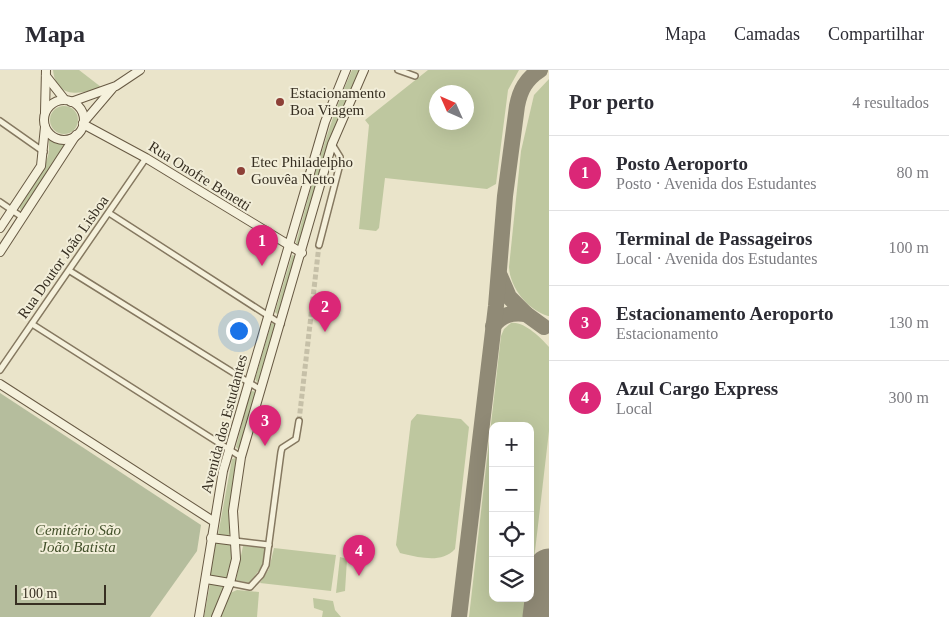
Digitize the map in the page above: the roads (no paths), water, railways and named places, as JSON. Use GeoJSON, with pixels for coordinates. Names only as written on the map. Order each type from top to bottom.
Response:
{"type":"FeatureCollection","features":[{"type":"Feature","properties":{"kind":"main road"},"geometry":{"type":"LineString","coordinates":[[0,252],[83,123],[116,86],[140,70]]}},
{"type":"Feature","properties":{"kind":"main road","name":"Avenida dos Estudantes"},"geometry":{"type":"LineString","coordinates":[[199,617],[213,521],[229,449],[325,122],[346,70]]}},
{"type":"Feature","properties":{"kind":"main road","name":"Avenida dos Estudantes"},"geometry":{"type":"LineString","coordinates":[[216,617],[230,583],[236,559],[233,511],[241,456],[302,254],[332,144],[364,70]]}},
{"type":"Feature","properties":{"kind":"main road"},"geometry":{"type":"LineString","coordinates":[[46,73],[68,101],[81,110],[83,123]]}},
{"type":"Feature","properties":{"kind":"main road"},"geometry":{"type":"LineString","coordinates":[[0,228],[41,166],[44,152],[46,73]]}},
{"type":"Feature","properties":{"kind":"main road"},"geometry":{"type":"LineString","coordinates":[[45,114],[53,104],[116,86]]}},
{"type":"Feature","properties":{"kind":"main road","name":"Rua Onofre Benetti"},"geometry":{"type":"LineString","coordinates":[[83,123],[146,158],[302,254]]}},
{"type":"Feature","properties":{"kind":"main road"},"geometry":{"type":"LineString","coordinates":[[45,127],[53,137],[59,139],[65,140],[76,135]]}},
{"type":"Feature","properties":{"kind":"main road"},"geometry":{"type":"LineString","coordinates":[[0,384],[213,521]]}},
{"type":"Feature","properties":{"kind":"main road"},"geometry":{"type":"LineString","coordinates":[[211,538],[235,541]]}},
{"type":"Feature","properties":{"kind":"main road"},"geometry":{"type":"LineString","coordinates":[[206,578],[230,583]]}},
{"type":"Feature","properties":{"kind":"street"},"geometry":{"type":"LineString","coordinates":[[398,70],[415,76]]}},
{"type":"Feature","properties":{"kind":"street"},"geometry":{"type":"LineString","coordinates":[[0,121],[44,152]]}},
{"type":"Feature","properties":{"kind":"street"},"geometry":{"type":"LineString","coordinates":[[319,246],[340,164],[340,157],[332,144]]}},
{"type":"Feature","properties":{"kind":"street","name":"Rua Doutor João Lisboa"},"geometry":{"type":"LineString","coordinates":[[0,370],[110,213],[146,158]]}},
{"type":"Feature","properties":{"kind":"street"},"geometry":{"type":"LineString","coordinates":[[0,202],[22,217]]}},
{"type":"Feature","properties":{"kind":"street"},"geometry":{"type":"LineString","coordinates":[[110,213],[281,324]]}},
{"type":"Feature","properties":{"kind":"street"},"geometry":{"type":"LineString","coordinates":[[70,271],[261,390]]}},
{"type":"Feature","properties":{"kind":"street"},"geometry":{"type":"LineString","coordinates":[[32,324],[241,456]]}},
{"type":"Feature","properties":{"kind":"street"},"geometry":{"type":"LineString","coordinates":[[230,583],[250,587],[266,566],[281,452],[282,448],[296,439],[299,421]]}},
{"type":"Feature","properties":{"kind":"street"},"geometry":{"type":"LineString","coordinates":[[235,541],[269,545]]}},
{"type":"Feature","properties":{"kind":"tunnel"},"geometry":{"type":"LineString","coordinates":[[299,421],[319,245]]}},
{"type":"Feature","properties":{"kind":"place","name":"Estacionamento Boa Viagem"},"geometry":{"type":"Point","coordinates":[280,102]}},
{"type":"Feature","properties":{"kind":"place","name":"Etec Philadelpho Gouvêa Netto"},"geometry":{"type":"Point","coordinates":[241,171]}},
{"type":"Feature","properties":{"kind":"place","name":"Posto Aeroporto"},"geometry":{"type":"Point","coordinates":[262,266]}},
{"type":"Feature","properties":{"kind":"place","name":"Terminal de Passageiros"},"geometry":{"type":"Point","coordinates":[325,332]}},
{"type":"Feature","properties":{"kind":"place","name":"Estacionamento Aeroporto"},"geometry":{"type":"Point","coordinates":[265,446]}},
{"type":"Feature","properties":{"kind":"place","name":"Azul Cargo Express"},"geometry":{"type":"Point","coordinates":[359,576]}},
{"type":"Feature","properties":{"kind":"park label","name":"Cemitério São João Batista"},"geometry":{"type":"Point","coordinates":[78,538]}}]}
